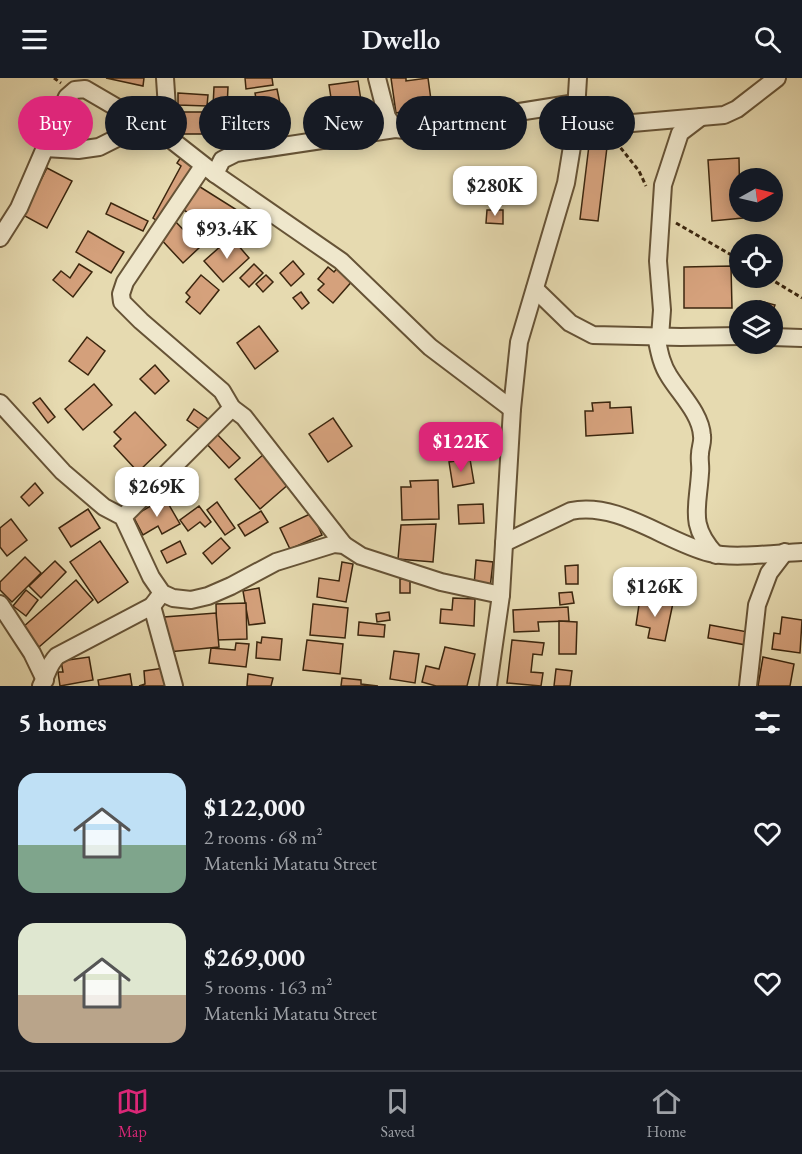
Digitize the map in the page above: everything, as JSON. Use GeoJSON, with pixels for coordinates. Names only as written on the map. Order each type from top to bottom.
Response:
{"type":"FeatureCollection","features":[{"type":"Feature","properties":{"kind":"street"},"geometry":{"type":"LineString","coordinates":[[165,78],[166,96]]}},
{"type":"Feature","properties":{"kind":"street"},"geometry":{"type":"LineString","coordinates":[[377,78],[387,117],[395,129]]}},
{"type":"Feature","properties":{"kind":"street"},"geometry":{"type":"LineString","coordinates":[[577,96],[578,78]]}},
{"type":"Feature","properties":{"kind":"street"},"geometry":{"type":"LineString","coordinates":[[635,123],[724,115],[737,109],[777,78]]}},
{"type":"Feature","properties":{"kind":"street"},"geometry":{"type":"LineString","coordinates":[[68,96],[75,90],[85,89],[105,101]]}},
{"type":"Feature","properties":{"kind":"street"},"geometry":{"type":"LineString","coordinates":[[501,595],[441,582],[361,556],[344,545],[251,426],[232,408],[222,391],[141,321],[122,302],[121,294],[125,282],[209,170],[236,153],[539,109]]}},
{"type":"Feature","properties":{"kind":"street"},"geometry":{"type":"LineString","coordinates":[[702,117],[680,133],[663,185],[658,261],[662,310],[658,336],[662,363],[695,415],[702,433],[699,456],[701,471],[696,509],[698,527],[716,555]]}},
{"type":"Feature","properties":{"kind":"street"},"geometry":{"type":"LineString","coordinates":[[0,238],[5,222],[44,150]]}},
{"type":"Feature","properties":{"kind":"street"},"geometry":{"type":"LineString","coordinates":[[184,150],[209,170],[341,261],[430,347],[512,409]]}},
{"type":"Feature","properties":{"kind":"street"},"geometry":{"type":"LineString","coordinates":[[488,686],[501,595],[512,409],[519,342],[566,183],[571,150]]}},
{"type":"Feature","properties":{"kind":"street"},"geometry":{"type":"LineString","coordinates":[[535,288],[570,323],[593,335],[729,336]]}},
{"type":"Feature","properties":{"kind":"street"},"geometry":{"type":"LineString","coordinates":[[783,337],[802,338]]}},
{"type":"Feature","properties":{"kind":"street"},"geometry":{"type":"LineString","coordinates":[[2,408],[63,472],[104,507],[123,517],[152,577],[174,686]]}},
{"type":"Feature","properties":{"kind":"street"},"geometry":{"type":"LineString","coordinates":[[123,517],[232,408]]}},
{"type":"Feature","properties":{"kind":"street"},"geometry":{"type":"LineString","coordinates":[[504,543],[571,511],[595,508],[716,555],[794,552]]}},
{"type":"Feature","properties":{"kind":"street"},"geometry":{"type":"LineString","coordinates":[[46,682],[50,664],[57,656],[157,599],[191,600],[208,596],[276,562],[327,546],[344,545]]}},
{"type":"Feature","properties":{"kind":"street"},"geometry":{"type":"LineString","coordinates":[[748,686],[757,605],[769,573],[794,552]]}},
{"type":"Feature","properties":{"kind":"street"},"geometry":{"type":"LineString","coordinates":[[0,604],[32,653],[46,682]]}},
{"type":"Feature","properties":{"kind":"path"},"geometry":{"type":"LineString","coordinates":[[623,150],[670,220],[729,254]]}},
{"type":"Feature","properties":{"kind":"path"},"geometry":{"type":"LineString","coordinates":[[783,286],[802,298]]}},
{"type":"Feature","properties":{"kind":"building"},"geometry":{"type":"Polygon","coordinates":[[[106,78],[144,78],[143,86],[106,78]]]}},
{"type":"Feature","properties":{"kind":"building"},"geometry":{"type":"Polygon","coordinates":[[[245,78],[272,78],[273,85],[246,89],[245,78]]]}},
{"type":"Feature","properties":{"kind":"building"},"geometry":{"type":"Polygon","coordinates":[[[391,78],[406,78],[406,81],[428,78],[430,96],[396,96],[396,113],[391,78]]]}},
{"type":"Feature","properties":{"kind":"building"},"geometry":{"type":"Polygon","coordinates":[[[358,81],[360,96],[331,96],[329,85],[358,81]]]}},
{"type":"Feature","properties":{"kind":"building"},"geometry":{"type":"Polygon","coordinates":[[[214,87],[228,87],[228,96],[214,96],[214,87]]]}},
{"type":"Feature","properties":{"kind":"building"},"geometry":{"type":"Polygon","coordinates":[[[277,89],[278,96],[256,96],[255,93],[277,89]]]}},
{"type":"Feature","properties":{"kind":"building"},"geometry":{"type":"Polygon","coordinates":[[[178,93],[208,95],[199,96],[199,106],[187,105],[187,96],[178,96],[178,93]]]}},
{"type":"Feature","properties":{"kind":"building"},"geometry":{"type":"Polygon","coordinates":[[[187,112],[199,112],[199,134],[187,134],[187,112]]]}},
{"type":"Feature","properties":{"kind":"building"},"geometry":{"type":"Polygon","coordinates":[[[588,150],[607,150],[598,221],[580,219],[588,150]]]}},
{"type":"Feature","properties":{"kind":"building"},"geometry":{"type":"Polygon","coordinates":[[[183,154],[200,165],[163,225],[153,218],[181,166],[177,163],[183,154]]]}},
{"type":"Feature","properties":{"kind":"building"},"geometry":{"type":"Polygon","coordinates":[[[739,158],[739,168],[729,168],[729,219],[712,221],[708,160],[739,158]]]}},
{"type":"Feature","properties":{"kind":"building"},"geometry":{"type":"Polygon","coordinates":[[[47,168],[72,181],[47,228],[23,215],[47,168]]]}},
{"type":"Feature","properties":{"kind":"building"},"geometry":{"type":"Polygon","coordinates":[[[476,182],[479,201],[470,202],[467,183],[476,182]]]}},
{"type":"Feature","properties":{"kind":"building"},"geometry":{"type":"Polygon","coordinates":[[[197,185],[240,212],[225,236],[182,209],[197,185]]]}},
{"type":"Feature","properties":{"kind":"building"},"geometry":{"type":"Polygon","coordinates":[[[111,203],[148,221],[143,231],[106,214],[111,203]]]}},
{"type":"Feature","properties":{"kind":"building"},"geometry":{"type":"Polygon","coordinates":[[[487,210],[503,210],[503,224],[486,223],[487,210]]]}},
{"type":"Feature","properties":{"kind":"building"},"geometry":{"type":"Polygon","coordinates":[[[173,219],[200,247],[183,263],[157,235],[173,219]]]}},
{"type":"Feature","properties":{"kind":"building"},"geometry":{"type":"Polygon","coordinates":[[[88,231],[124,252],[111,273],[76,252],[88,231]]]}},
{"type":"Feature","properties":{"kind":"building"},"geometry":{"type":"Polygon","coordinates":[[[231,237],[249,258],[223,282],[204,261],[231,237]]]}},
{"type":"Feature","properties":{"kind":"building"},"geometry":{"type":"Polygon","coordinates":[[[293,261],[304,274],[291,286],[280,273],[293,261]]]}},
{"type":"Feature","properties":{"kind":"building"},"geometry":{"type":"Polygon","coordinates":[[[79,264],[92,272],[73,297],[53,280],[61,271],[70,278],[79,264]]]}},
{"type":"Feature","properties":{"kind":"building"},"geometry":{"type":"Polygon","coordinates":[[[254,264],[263,273],[249,287],[240,278],[254,264]]]}},
{"type":"Feature","properties":{"kind":"building"},"geometry":{"type":"Polygon","coordinates":[[[339,266],[354,279],[333,303],[318,290],[324,284],[318,279],[328,267],[334,272],[339,266]]]}},
{"type":"Feature","properties":{"kind":"building"},"geometry":{"type":"Polygon","coordinates":[[[729,266],[729,288],[732,288],[732,300],[729,300],[729,308],[684,308],[684,267],[729,266]]]}},
{"type":"Feature","properties":{"kind":"building"},"geometry":{"type":"Polygon","coordinates":[[[201,275],[219,290],[200,314],[186,302],[190,297],[186,293],[201,275]]]}},
{"type":"Feature","properties":{"kind":"building"},"geometry":{"type":"Polygon","coordinates":[[[266,275],[273,282],[263,292],[256,284],[266,275]]]}},
{"type":"Feature","properties":{"kind":"building"},"geometry":{"type":"Polygon","coordinates":[[[301,292],[309,303],[302,309],[293,298],[301,292]]]}},
{"type":"Feature","properties":{"kind":"building"},"geometry":{"type":"Polygon","coordinates":[[[259,326],[278,351],[255,369],[237,343],[259,326]]]}},
{"type":"Feature","properties":{"kind":"building"},"geometry":{"type":"Polygon","coordinates":[[[87,337],[105,351],[88,375],[69,361],[87,337]]]}},
{"type":"Feature","properties":{"kind":"building"},"geometry":{"type":"Polygon","coordinates":[[[155,365],[169,381],[155,394],[140,379],[155,365]]]}},
{"type":"Feature","properties":{"kind":"building"},"geometry":{"type":"Polygon","coordinates":[[[94,384],[112,405],[83,430],[65,409],[94,384]]]}},
{"type":"Feature","properties":{"kind":"building"},"geometry":{"type":"Polygon","coordinates":[[[40,398],[55,417],[48,423],[33,403],[40,398]]]}},
{"type":"Feature","properties":{"kind":"building"},"geometry":{"type":"Polygon","coordinates":[[[610,402],[610,408],[631,407],[633,433],[586,436],[585,411],[593,411],[592,403],[610,402]]]}},
{"type":"Feature","properties":{"kind":"building"},"geometry":{"type":"Polygon","coordinates":[[[194,409],[208,419],[201,430],[187,420],[194,409]]]}},
{"type":"Feature","properties":{"kind":"building"},"geometry":{"type":"Polygon","coordinates":[[[135,412],[166,445],[138,472],[114,446],[121,439],[114,432],[135,412]]]}},
{"type":"Feature","properties":{"kind":"building"},"geometry":{"type":"Polygon","coordinates":[[[333,418],[352,446],[328,462],[309,434],[333,418]]]}},
{"type":"Feature","properties":{"kind":"building"},"geometry":{"type":"Polygon","coordinates":[[[214,431],[240,458],[229,468],[204,441],[214,431]]]}},
{"type":"Feature","properties":{"kind":"building"},"geometry":{"type":"Polygon","coordinates":[[[264,454],[290,483],[260,509],[235,479],[264,454]]]}},
{"type":"Feature","properties":{"kind":"building"},"geometry":{"type":"Polygon","coordinates":[[[470,459],[474,483],[453,487],[449,462],[470,459]]]}},
{"type":"Feature","properties":{"kind":"building"},"geometry":{"type":"Polygon","coordinates":[[[187,474],[198,492],[188,499],[177,480],[187,474]]]}},
{"type":"Feature","properties":{"kind":"building"},"geometry":{"type":"Polygon","coordinates":[[[438,480],[439,519],[402,520],[401,487],[411,487],[410,481],[438,480]]]}},
{"type":"Feature","properties":{"kind":"building"},"geometry":{"type":"Polygon","coordinates":[[[35,483],[43,493],[29,506],[21,497],[35,483]]]}},
{"type":"Feature","properties":{"kind":"building"},"geometry":{"type":"Polygon","coordinates":[[[165,498],[180,524],[162,534],[158,526],[143,535],[133,516],[165,498]]]}},
{"type":"Feature","properties":{"kind":"building"},"geometry":{"type":"Polygon","coordinates":[[[217,502],[235,528],[225,535],[207,510],[217,502]]]}},
{"type":"Feature","properties":{"kind":"building"},"geometry":{"type":"Polygon","coordinates":[[[483,504],[484,523],[459,524],[458,505],[483,504]]]}},
{"type":"Feature","properties":{"kind":"building"},"geometry":{"type":"Polygon","coordinates":[[[199,506],[211,522],[205,527],[200,522],[188,531],[180,520],[199,506]]]}},
{"type":"Feature","properties":{"kind":"building"},"geometry":{"type":"Polygon","coordinates":[[[88,509],[100,528],[71,547],[59,528],[88,509]]]}},
{"type":"Feature","properties":{"kind":"building"},"geometry":{"type":"Polygon","coordinates":[[[261,511],[268,522],[245,536],[238,525],[261,511]]]}},
{"type":"Feature","properties":{"kind":"building"},"geometry":{"type":"Polygon","coordinates":[[[312,513],[322,535],[290,549],[280,528],[312,513]]]}},
{"type":"Feature","properties":{"kind":"building"},"geometry":{"type":"Polygon","coordinates":[[[11,519],[27,540],[7,556],[0,547],[0,528],[11,519]]]}},
{"type":"Feature","properties":{"kind":"building"},"geometry":{"type":"Polygon","coordinates":[[[436,524],[433,562],[398,559],[401,525],[436,524]]]}},
{"type":"Feature","properties":{"kind":"building"},"geometry":{"type":"Polygon","coordinates":[[[221,538],[230,548],[212,564],[203,553],[221,538]]]}},
{"type":"Feature","properties":{"kind":"building"},"geometry":{"type":"Polygon","coordinates":[[[100,541],[128,582],[98,603],[70,562],[100,541]]]}},
{"type":"Feature","properties":{"kind":"building"},"geometry":{"type":"Polygon","coordinates":[[[180,541],[186,554],[167,563],[161,551],[180,541]]]}},
{"type":"Feature","properties":{"kind":"building"},"geometry":{"type":"Polygon","coordinates":[[[25,557],[41,573],[12,602],[0,590],[0,582],[25,557]]]}},
{"type":"Feature","properties":{"kind":"building"},"geometry":{"type":"Polygon","coordinates":[[[476,560],[493,562],[490,588],[474,586],[476,560]]]}},
{"type":"Feature","properties":{"kind":"building"},"geometry":{"type":"Polygon","coordinates":[[[55,561],[66,572],[41,598],[29,586],[55,561]]]}},
{"type":"Feature","properties":{"kind":"building"},"geometry":{"type":"Polygon","coordinates":[[[342,562],[353,564],[346,602],[317,597],[319,578],[339,581],[342,562]]]}},
{"type":"Feature","properties":{"kind":"building"},"geometry":{"type":"Polygon","coordinates":[[[578,565],[578,584],[566,584],[565,566],[578,565]]]}},
{"type":"Feature","properties":{"kind":"building"},"geometry":{"type":"Polygon","coordinates":[[[400,579],[410,579],[410,593],[400,593],[400,579]]]}},
{"type":"Feature","properties":{"kind":"building"},"geometry":{"type":"Polygon","coordinates":[[[76,580],[93,600],[39,647],[22,628],[76,580]]]}},
{"type":"Feature","properties":{"kind":"building"},"geometry":{"type":"Polygon","coordinates":[[[259,588],[265,623],[249,625],[243,591],[259,588]]]}},
{"type":"Feature","properties":{"kind":"building"},"geometry":{"type":"Polygon","coordinates":[[[26,590],[38,600],[26,616],[13,606],[26,590]]]}},
{"type":"Feature","properties":{"kind":"building"},"geometry":{"type":"Polygon","coordinates":[[[572,592],[574,603],[560,605],[559,593],[572,592]]]}},
{"type":"Feature","properties":{"kind":"building"},"geometry":{"type":"Polygon","coordinates":[[[453,598],[475,599],[474,626],[440,623],[441,609],[452,610],[453,598]]]}},
{"type":"Feature","properties":{"kind":"building"},"geometry":{"type":"Polygon","coordinates":[[[640,598],[673,603],[665,641],[648,638],[650,628],[636,625],[640,598]]]}},
{"type":"Feature","properties":{"kind":"building"},"geometry":{"type":"Polygon","coordinates":[[[246,603],[247,639],[217,640],[216,604],[246,603]]]}},
{"type":"Feature","properties":{"kind":"building"},"geometry":{"type":"Polygon","coordinates":[[[313,604],[348,608],[345,638],[310,635],[313,604]]]}},
{"type":"Feature","properties":{"kind":"building"},"geometry":{"type":"Polygon","coordinates":[[[568,607],[569,621],[538,622],[539,631],[514,632],[513,610],[568,607]]]}},
{"type":"Feature","properties":{"kind":"building"},"geometry":{"type":"Polygon","coordinates":[[[389,612],[390,620],[377,622],[376,614],[389,612]]]}},
{"type":"Feature","properties":{"kind":"building"},"geometry":{"type":"Polygon","coordinates":[[[216,613],[219,647],[168,652],[164,617],[216,613]]]}},
{"type":"Feature","properties":{"kind":"building"},"geometry":{"type":"Polygon","coordinates":[[[782,617],[802,620],[800,653],[772,649],[774,633],[780,634],[782,617]]]}},
{"type":"Feature","properties":{"kind":"building"},"geometry":{"type":"Polygon","coordinates":[[[559,621],[577,622],[576,654],[559,654],[559,621]]]}},
{"type":"Feature","properties":{"kind":"building"},"geometry":{"type":"Polygon","coordinates":[[[359,622],[385,625],[384,637],[358,635],[359,622]]]}},
{"type":"Feature","properties":{"kind":"building"},"geometry":{"type":"Polygon","coordinates":[[[710,625],[748,632],[746,645],[708,638],[710,625]]]}},
{"type":"Feature","properties":{"kind":"building"},"geometry":{"type":"Polygon","coordinates":[[[262,637],[282,639],[280,660],[256,658],[257,642],[261,643],[262,637]]]}},
{"type":"Feature","properties":{"kind":"building"},"geometry":{"type":"Polygon","coordinates":[[[307,640],[343,644],[340,674],[303,670],[307,640]]]}},
{"type":"Feature","properties":{"kind":"building"},"geometry":{"type":"Polygon","coordinates":[[[512,640],[544,643],[542,655],[533,654],[531,672],[543,673],[541,686],[507,683],[512,640]]]}},
{"type":"Feature","properties":{"kind":"building"},"geometry":{"type":"Polygon","coordinates":[[[236,643],[249,644],[246,667],[209,663],[211,648],[235,650],[236,643]]]}},
{"type":"Feature","properties":{"kind":"building"},"geometry":{"type":"Polygon","coordinates":[[[445,647],[475,654],[467,686],[436,686],[422,682],[426,666],[439,669],[445,647]]]}},
{"type":"Feature","properties":{"kind":"building"},"geometry":{"type":"Polygon","coordinates":[[[394,651],[419,654],[415,683],[390,679],[394,651]]]}},
{"type":"Feature","properties":{"kind":"building"},"geometry":{"type":"Polygon","coordinates":[[[89,657],[93,680],[60,686],[58,672],[63,672],[61,661],[89,657]]]}},
{"type":"Feature","properties":{"kind":"building"},"geometry":{"type":"Polygon","coordinates":[[[763,657],[794,664],[790,686],[758,686],[763,657]]]}},
{"type":"Feature","properties":{"kind":"building"},"geometry":{"type":"Polygon","coordinates":[[[164,668],[165,686],[139,686],[145,684],[144,671],[164,668]]]}},
{"type":"Feature","properties":{"kind":"building"},"geometry":{"type":"Polygon","coordinates":[[[556,669],[572,671],[570,686],[554,686],[556,669]]]}},
{"type":"Feature","properties":{"kind":"building"},"geometry":{"type":"Polygon","coordinates":[[[130,674],[132,686],[99,686],[98,680],[130,674]]]}},
{"type":"Feature","properties":{"kind":"building"},"geometry":{"type":"Polygon","coordinates":[[[248,674],[273,678],[271,686],[247,686],[248,674]]]}},
{"type":"Feature","properties":{"kind":"building"},"geometry":{"type":"Polygon","coordinates":[[[342,678],[361,680],[361,684],[378,686],[341,686],[342,678]]]}}]}
